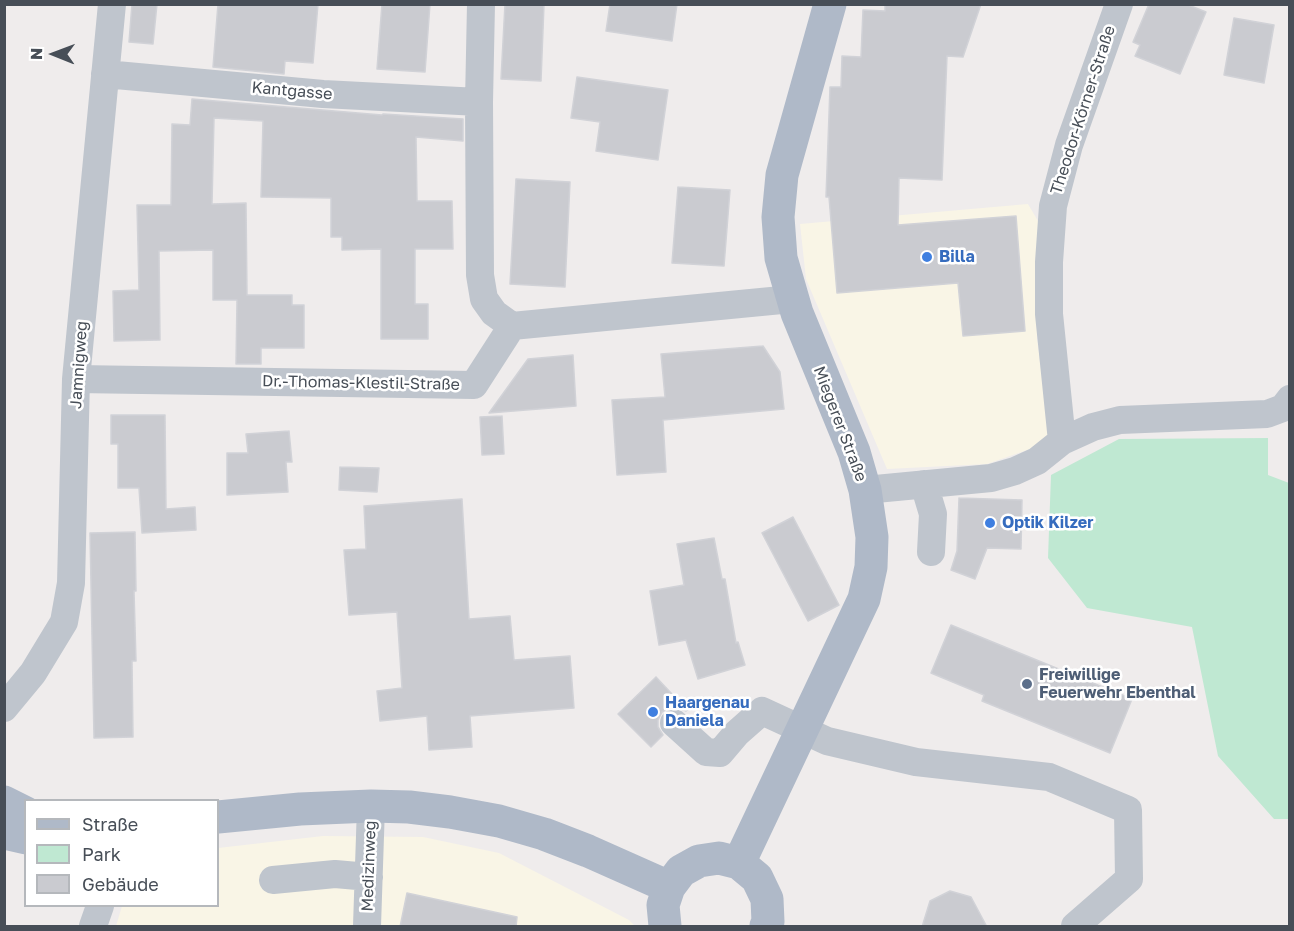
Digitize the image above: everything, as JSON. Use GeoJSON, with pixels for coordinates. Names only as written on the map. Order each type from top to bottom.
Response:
{"type":"FeatureCollection","features":[{"type":"Feature","properties":{"kind":"main road","name":"Miegerer Straße"},"geometry":{"type":"LineString","coordinates":[[739,863],[864,599],[871,567],[872,537],[865,490],[854,452],[792,299],[781,258],[778,217],[782,176],[830,4]]}},
{"type":"Feature","properties":{"kind":"main road"},"geometry":{"type":"LineString","coordinates":[[4,802],[24,812]]}},
{"type":"Feature","properties":{"kind":"main road"},"geometry":{"type":"LineString","coordinates":[[219,817],[300,809],[371,806],[440,810],[499,821],[555,838],[669,887]]}},
{"type":"Feature","properties":{"kind":"main road"},"geometry":{"type":"LineString","coordinates":[[4,833],[24,838]]}},
{"type":"Feature","properties":{"kind":"main road"},"geometry":{"type":"LineString","coordinates":[[664,925],[663,905],[669,887],[681,871],[699,861],[719,858],[739,863],[757,878],[767,899],[768,922],[766,927]]}},
{"type":"Feature","properties":{"kind":"street","name":"Jamnigweg"},"geometry":{"type":"LineString","coordinates":[[4,708],[33,673],[63,622],[71,584],[76,379],[112,4]]}},
{"type":"Feature","properties":{"kind":"street"},"geometry":{"type":"LineString","coordinates":[[480,4],[480,274],[484,298],[494,313],[512,326],[792,299]]}},
{"type":"Feature","properties":{"kind":"street","name":"Theodor-Körner-Straße"},"geometry":{"type":"LineString","coordinates":[[1062,441],[1049,314],[1049,262],[1053,206],[1069,145],[1119,4]]}},
{"type":"Feature","properties":{"kind":"street","name":"Kantgasse"},"geometry":{"type":"LineString","coordinates":[[105,74],[323,94],[479,102]]}},
{"type":"Feature","properties":{"kind":"street","name":"Dr.-Thomas-Klestil-Straße"},"geometry":{"type":"LineString","coordinates":[[76,379],[474,385],[512,326]]}},
{"type":"Feature","properties":{"kind":"street"},"geometry":{"type":"LineString","coordinates":[[865,490],[991,478],[1037,461],[1062,441],[1093,427],[1120,420],[1267,414],[1283,408],[1290,399]]}},
{"type":"Feature","properties":{"kind":"street"},"geometry":{"type":"LineString","coordinates":[[924,484],[933,514],[931,552]]}},
{"type":"Feature","properties":{"kind":"street"},"geometry":{"type":"LineString","coordinates":[[674,723],[706,752],[720,753],[737,733],[762,711],[827,741],[916,762],[1049,777],[1128,810],[1129,879],[1075,927]]}},
{"type":"Feature","properties":{"kind":"street","name":"Medizinweg"},"geometry":{"type":"LineString","coordinates":[[368,927],[371,806]]}},
{"type":"Feature","properties":{"kind":"street"},"geometry":{"type":"LineString","coordinates":[[273,880],[335,874],[369,877]]}},
{"type":"Feature","properties":{"kind":"street"},"geometry":{"type":"LineString","coordinates":[[93,927],[100,907]]}},
{"type":"Feature","properties":{"kind":"shaded area"},"geometry":{"type":"Polygon","coordinates":[[[1028,204],[1038,221],[1037,338],[1050,442],[987,464],[887,469],[806,279],[800,224],[1028,204]]]}},
{"type":"Feature","properties":{"kind":"shaded area"},"geometry":{"type":"Polygon","coordinates":[[[323,836],[423,837],[499,853],[629,920],[635,926],[116,926],[122,907],[219,907],[219,848],[323,836]]]}},
{"type":"Feature","properties":{"kind":"green space"},"geometry":{"type":"Polygon","coordinates":[[[1268,438],[1268,475],[1289,483],[1289,819],[1274,819],[1218,756],[1192,627],[1087,608],[1048,558],[1051,475],[1119,439],[1268,438]]]}},
{"type":"Feature","properties":{"kind":"building"},"geometry":{"type":"Polygon","coordinates":[[[132,4],[157,4],[153,44],[129,42],[132,4]]]}},
{"type":"Feature","properties":{"kind":"building"},"geometry":{"type":"Polygon","coordinates":[[[218,4],[318,4],[313,63],[285,61],[284,74],[213,67],[218,4]]]}},
{"type":"Feature","properties":{"kind":"building"},"geometry":{"type":"Polygon","coordinates":[[[382,4],[430,4],[425,72],[377,69],[382,4]]]}},
{"type":"Feature","properties":{"kind":"building"},"geometry":{"type":"Polygon","coordinates":[[[505,4],[544,4],[541,81],[501,79],[505,4]]]}},
{"type":"Feature","properties":{"kind":"building"},"geometry":{"type":"Polygon","coordinates":[[[610,4],[677,4],[672,41],[606,31],[610,4]]]}},
{"type":"Feature","properties":{"kind":"building"},"geometry":{"type":"Polygon","coordinates":[[[885,4],[981,4],[963,57],[947,56],[942,180],[899,178],[898,225],[1016,216],[1025,331],[963,336],[958,283],[837,293],[829,197],[826,197],[830,87],[841,87],[842,56],[861,57],[863,10],[885,11],[885,4]]]}},
{"type":"Feature","properties":{"kind":"building"},"geometry":{"type":"Polygon","coordinates":[[[1149,4],[1186,4],[1206,12],[1180,74],[1135,56],[1140,45],[1133,42],[1149,4]]]}},
{"type":"Feature","properties":{"kind":"building"},"geometry":{"type":"Polygon","coordinates":[[[1234,18],[1274,25],[1264,83],[1224,75],[1234,18]]]}},
{"type":"Feature","properties":{"kind":"building"},"geometry":{"type":"Polygon","coordinates":[[[577,77],[668,90],[658,160],[596,151],[600,122],[571,118],[577,77]]]}},
{"type":"Feature","properties":{"kind":"building"},"geometry":{"type":"Polygon","coordinates":[[[192,99],[382,115],[463,119],[463,141],[416,137],[417,201],[452,201],[453,249],[415,249],[415,304],[428,304],[428,339],[381,339],[381,249],[342,250],[342,237],[331,237],[331,198],[261,197],[263,121],[214,118],[212,204],[246,203],[247,295],[292,295],[292,305],[304,305],[304,348],[261,348],[261,364],[236,364],[237,300],[213,300],[213,250],[159,251],[160,340],[114,341],[113,291],[139,290],[137,205],[171,205],[172,124],[190,125],[192,99]]]}},
{"type":"Feature","properties":{"kind":"building"},"geometry":{"type":"Polygon","coordinates":[[[516,179],[570,182],[565,287],[510,284],[516,179]]]}},
{"type":"Feature","properties":{"kind":"building"},"geometry":{"type":"Polygon","coordinates":[[[678,187],[730,190],[724,266],[672,263],[678,187]]]}},
{"type":"Feature","properties":{"kind":"building"},"geometry":{"type":"Polygon","coordinates":[[[763,346],[780,372],[784,409],[663,420],[666,472],[617,475],[612,400],[665,397],[661,354],[763,346]]]}},
{"type":"Feature","properties":{"kind":"building"},"geometry":{"type":"Polygon","coordinates":[[[573,355],[576,406],[489,413],[528,359],[573,355]]]}},
{"type":"Feature","properties":{"kind":"building"},"geometry":{"type":"Polygon","coordinates":[[[111,415],[165,415],[166,509],[195,507],[196,530],[142,533],[139,488],[118,488],[118,444],[111,444],[111,415]]]}},
{"type":"Feature","properties":{"kind":"building"},"geometry":{"type":"Polygon","coordinates":[[[502,416],[504,454],[482,455],[480,417],[502,416]]]}},
{"type":"Feature","properties":{"kind":"building"},"geometry":{"type":"Polygon","coordinates":[[[289,431],[292,462],[286,462],[288,492],[227,495],[227,453],[248,453],[246,434],[289,431]]]}},
{"type":"Feature","properties":{"kind":"building"},"geometry":{"type":"Polygon","coordinates":[[[340,467],[379,468],[377,492],[339,490],[340,467]]]}},
{"type":"Feature","properties":{"kind":"building","name":"Optik Kilzer"},"geometry":{"type":"Polygon","coordinates":[[[959,498],[1022,500],[1021,549],[987,548],[975,579],[951,570],[957,551],[959,498]]]}},
{"type":"Feature","properties":{"kind":"building"},"geometry":{"type":"Polygon","coordinates":[[[462,499],[469,619],[510,616],[514,660],[570,656],[574,708],[470,716],[472,747],[429,750],[427,716],[380,721],[377,691],[402,688],[397,612],[349,615],[344,550],[366,549],[364,506],[462,499]]]}},
{"type":"Feature","properties":{"kind":"building"},"geometry":{"type":"Polygon","coordinates":[[[793,517],[839,605],[808,621],[762,533],[793,517]]]}},
{"type":"Feature","properties":{"kind":"building"},"geometry":{"type":"Polygon","coordinates":[[[135,532],[136,661],[132,661],[133,737],[94,738],[90,533],[135,532]]]}},
{"type":"Feature","properties":{"kind":"building"},"geometry":{"type":"Polygon","coordinates":[[[714,538],[722,579],[725,579],[736,643],[738,642],[745,665],[698,679],[686,640],[659,645],[650,591],[684,585],[677,544],[714,538]]]}},
{"type":"Feature","properties":{"kind":"building","name":"Freiwillige Feuerwehr Ebenthal"},"geometry":{"type":"Polygon","coordinates":[[[951,625],[1132,699],[1110,753],[982,701],[984,695],[931,673],[951,625]]]}},
{"type":"Feature","properties":{"kind":"building","name":"Haargenau Daniela"},"geometry":{"type":"Polygon","coordinates":[[[656,677],[687,710],[670,707],[662,712],[658,720],[658,727],[663,735],[651,747],[618,714],[656,677]]]}},
{"type":"Feature","properties":{"kind":"building"},"geometry":{"type":"Polygon","coordinates":[[[950,891],[971,897],[987,927],[922,927],[930,901],[950,891]]]}},
{"type":"Feature","properties":{"kind":"building"},"geometry":{"type":"Polygon","coordinates":[[[407,893],[517,917],[516,927],[400,927],[407,893]]]}},
{"type":"Feature","properties":{"kind":"place","name":"Billa"},"geometry":{"type":"Point","coordinates":[927,257]}},
{"type":"Feature","properties":{"kind":"place","name":"Optik Kilzer"},"geometry":{"type":"Point","coordinates":[990,523]}},
{"type":"Feature","properties":{"kind":"place","name":"Freiwillige Feuerwehr Ebenthal"},"geometry":{"type":"Point","coordinates":[1027,684]}},
{"type":"Feature","properties":{"kind":"place","name":"Haargenau Daniela"},"geometry":{"type":"Point","coordinates":[653,712]}}]}
